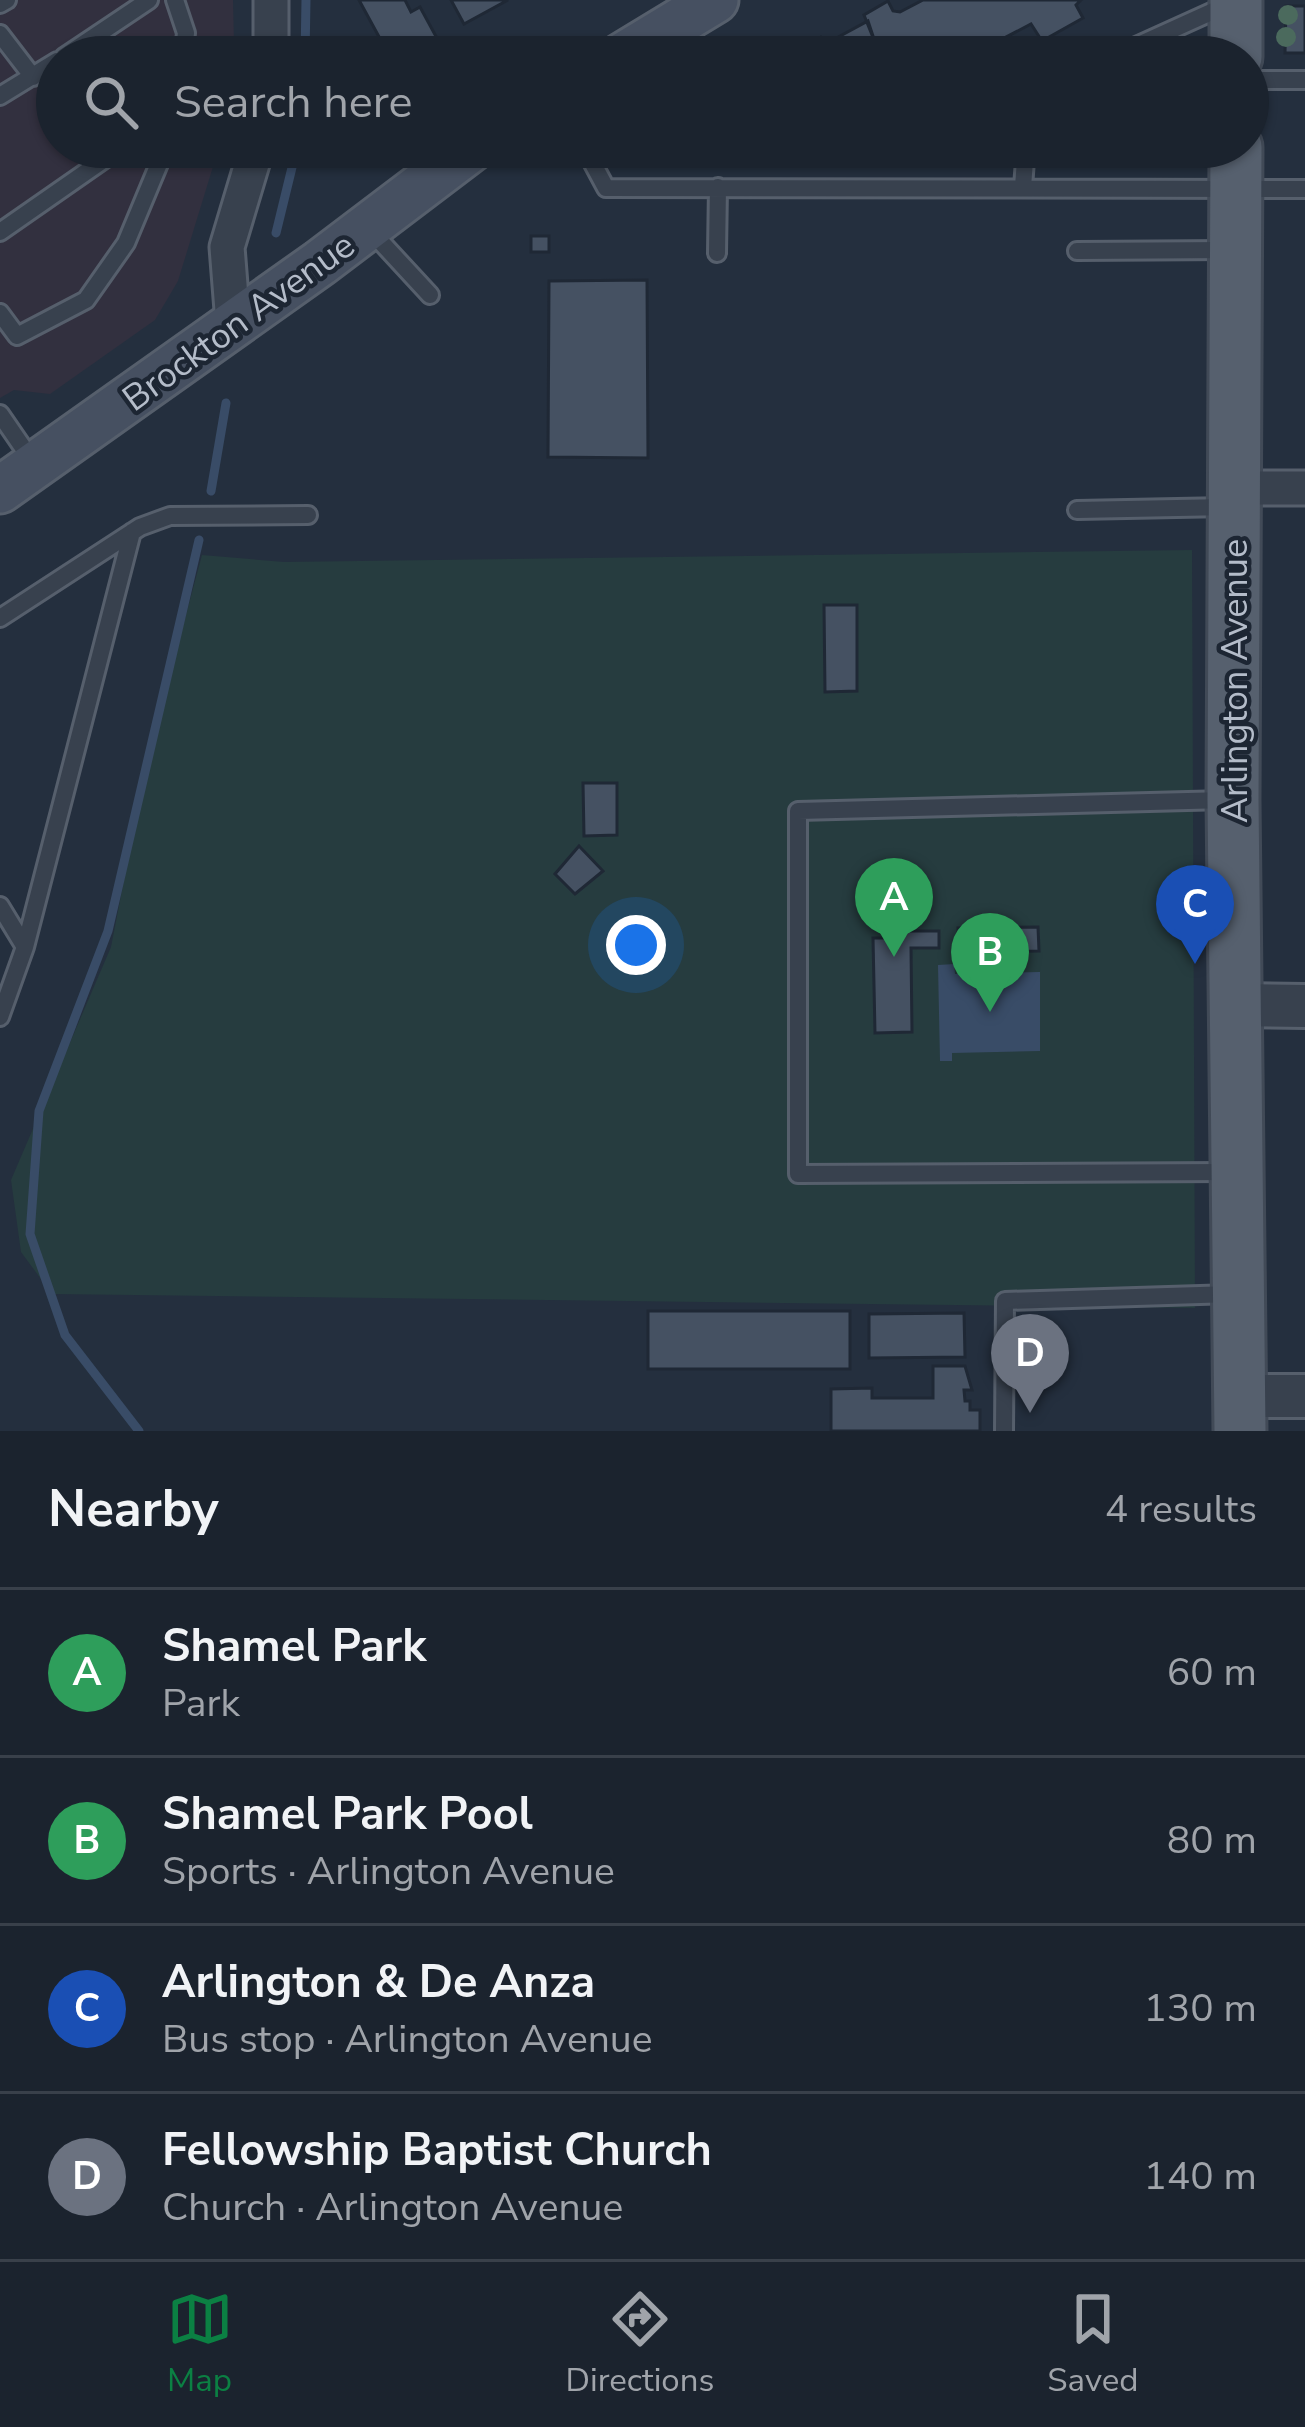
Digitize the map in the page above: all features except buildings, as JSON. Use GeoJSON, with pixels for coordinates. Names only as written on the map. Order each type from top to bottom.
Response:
{"type":"FeatureCollection","features":[{"type":"Feature","properties":{"kind":"main road"},"geometry":{"type":"LineString","coordinates":[[656,36],[715,0]]}},
{"type":"Feature","properties":{"kind":"main road"},"geometry":{"type":"LineString","coordinates":[[1235,0],[1235,36]]}},
{"type":"Feature","properties":{"kind":"main road","name":"Brockton Avenue"},"geometry":{"type":"LineString","coordinates":[[10,481],[445,168]]}},
{"type":"Feature","properties":{"kind":"main road","name":"Arlington Avenue"},"geometry":{"type":"LineString","coordinates":[[1236,168],[1233,800],[1240,1414]]}},
{"type":"Feature","properties":{"kind":"street"},"geometry":{"type":"LineString","coordinates":[[271,0],[271,36]]}},
{"type":"Feature","properties":{"kind":"street"},"geometry":{"type":"LineString","coordinates":[[233,323],[227,247],[251,168]]}},
{"type":"Feature","properties":{"kind":"street"},"geometry":{"type":"LineString","coordinates":[[1234,497],[1305,488]]}},
{"type":"Feature","properties":{"kind":"street"},"geometry":{"type":"LineString","coordinates":[[1235,1005],[1305,1006]]}},
{"type":"Feature","properties":{"kind":"street"},"geometry":{"type":"LineString","coordinates":[[1240,1414],[1305,1396]]}},
{"type":"Feature","properties":{"kind":"lane"},"geometry":{"type":"LineString","coordinates":[[95,36],[149,0]]}},
{"type":"Feature","properties":{"kind":"lane"},"geometry":{"type":"LineString","coordinates":[[176,0],[186,36]]}},
{"type":"Feature","properties":{"kind":"lane"},"geometry":{"type":"LineString","coordinates":[[1157,36],[1235,0]]}},
{"type":"Feature","properties":{"kind":"lane"},"geometry":{"type":"LineString","coordinates":[[0,34],[33,77]]}},
{"type":"Feature","properties":{"kind":"lane"},"geometry":{"type":"LineString","coordinates":[[0,96],[36,75]]}},
{"type":"Feature","properties":{"kind":"lane"},"geometry":{"type":"LineString","coordinates":[[1269,80],[1305,80]]}},
{"type":"Feature","properties":{"kind":"lane"},"geometry":{"type":"LineString","coordinates":[[0,232],[92,168]]}},
{"type":"Feature","properties":{"kind":"lane"},"geometry":{"type":"LineString","coordinates":[[0,314],[17,336],[86,300],[126,242],[157,168]]}},
{"type":"Feature","properties":{"kind":"lane"},"geometry":{"type":"LineString","coordinates":[[595,168],[606,188],[1023,187],[1216,168]]}},
{"type":"Feature","properties":{"kind":"lane"},"geometry":{"type":"LineString","coordinates":[[1023,187],[1024,168]]}},
{"type":"Feature","properties":{"kind":"lane"},"geometry":{"type":"LineString","coordinates":[[1242,168],[1305,189]]}},
{"type":"Feature","properties":{"kind":"lane"},"geometry":{"type":"LineString","coordinates":[[718,187],[718,253]]}},
{"type":"Feature","properties":{"kind":"lane"},"geometry":{"type":"LineString","coordinates":[[367,227],[430,295]]}},
{"type":"Feature","properties":{"kind":"lane"},"geometry":{"type":"LineString","coordinates":[[1077,251],[1234,250]]}},
{"type":"Feature","properties":{"kind":"lane"},"geometry":{"type":"LineString","coordinates":[[0,414],[10,481]]}},
{"type":"Feature","properties":{"kind":"lane"},"geometry":{"type":"LineString","coordinates":[[1077,510],[1234,497]]}},
{"type":"Feature","properties":{"kind":"lane"},"geometry":{"type":"LineString","coordinates":[[0,618],[132,532],[170,516],[308,515]]}},
{"type":"Feature","properties":{"kind":"lane"},"geometry":{"type":"LineString","coordinates":[[0,1017],[25,946],[132,532]]}},
{"type":"Feature","properties":{"kind":"lane"},"geometry":{"type":"LineString","coordinates":[[1233,800],[798,811],[798,1174],[1237,1172]]}},
{"type":"Feature","properties":{"kind":"lane"},"geometry":{"type":"LineString","coordinates":[[0,906],[25,946]]}},
{"type":"Feature","properties":{"kind":"lane"},"geometry":{"type":"LineString","coordinates":[[1004,1431],[1005,1301],[1238,1293]]}},
{"type":"Feature","properties":{"kind":"shaded area"},"geometry":{"type":"Polygon","coordinates":[[[0,0],[233,0],[234,36],[36,36],[36,168],[213,168],[178,281],[155,320],[50,394],[14,390],[0,398],[0,0]]]}},
{"type":"Feature","properties":{"kind":"green space"},"geometry":{"type":"Polygon","coordinates":[[[1192,550],[1195,1308],[52,1294],[21,1252],[11,1180],[111,947],[148,757],[202,555],[284,562],[1192,550]]]}},
{"type":"Feature","properties":{"kind":"water"},"geometry":{"type":"Polygon","coordinates":[[[954,964],[955,974],[1040,972],[1040,1051],[952,1053],[952,1061],[940,1061],[938,965],[954,964]]]}},
{"type":"Feature","properties":{"kind":"waterway"},"geometry":{"type":"LineString","coordinates":[[305,36],[306,0]]}},
{"type":"Feature","properties":{"kind":"waterway"},"geometry":{"type":"LineString","coordinates":[[276,233],[292,168]]}},
{"type":"Feature","properties":{"kind":"waterway"},"geometry":{"type":"LineString","coordinates":[[211,491],[226,403]]}},
{"type":"Feature","properties":{"kind":"waterway"},"geometry":{"type":"LineString","coordinates":[[139,1431],[65,1335],[30,1234],[39,1111],[108,931],[199,540]]}},
{"type":"Feature","properties":{"kind":"place","name":"Shamel Park"},"geometry":{"type":"Point","coordinates":[894,957]}},
{"type":"Feature","properties":{"kind":"place","name":"Arlington & De Anza"},"geometry":{"type":"Point","coordinates":[1195,964]}},
{"type":"Feature","properties":{"kind":"place","name":"Shamel Park Pool"},"geometry":{"type":"Point","coordinates":[990,1012]}},
{"type":"Feature","properties":{"kind":"place","name":"Fellowship Baptist Church"},"geometry":{"type":"Point","coordinates":[1030,1413]}}]}
